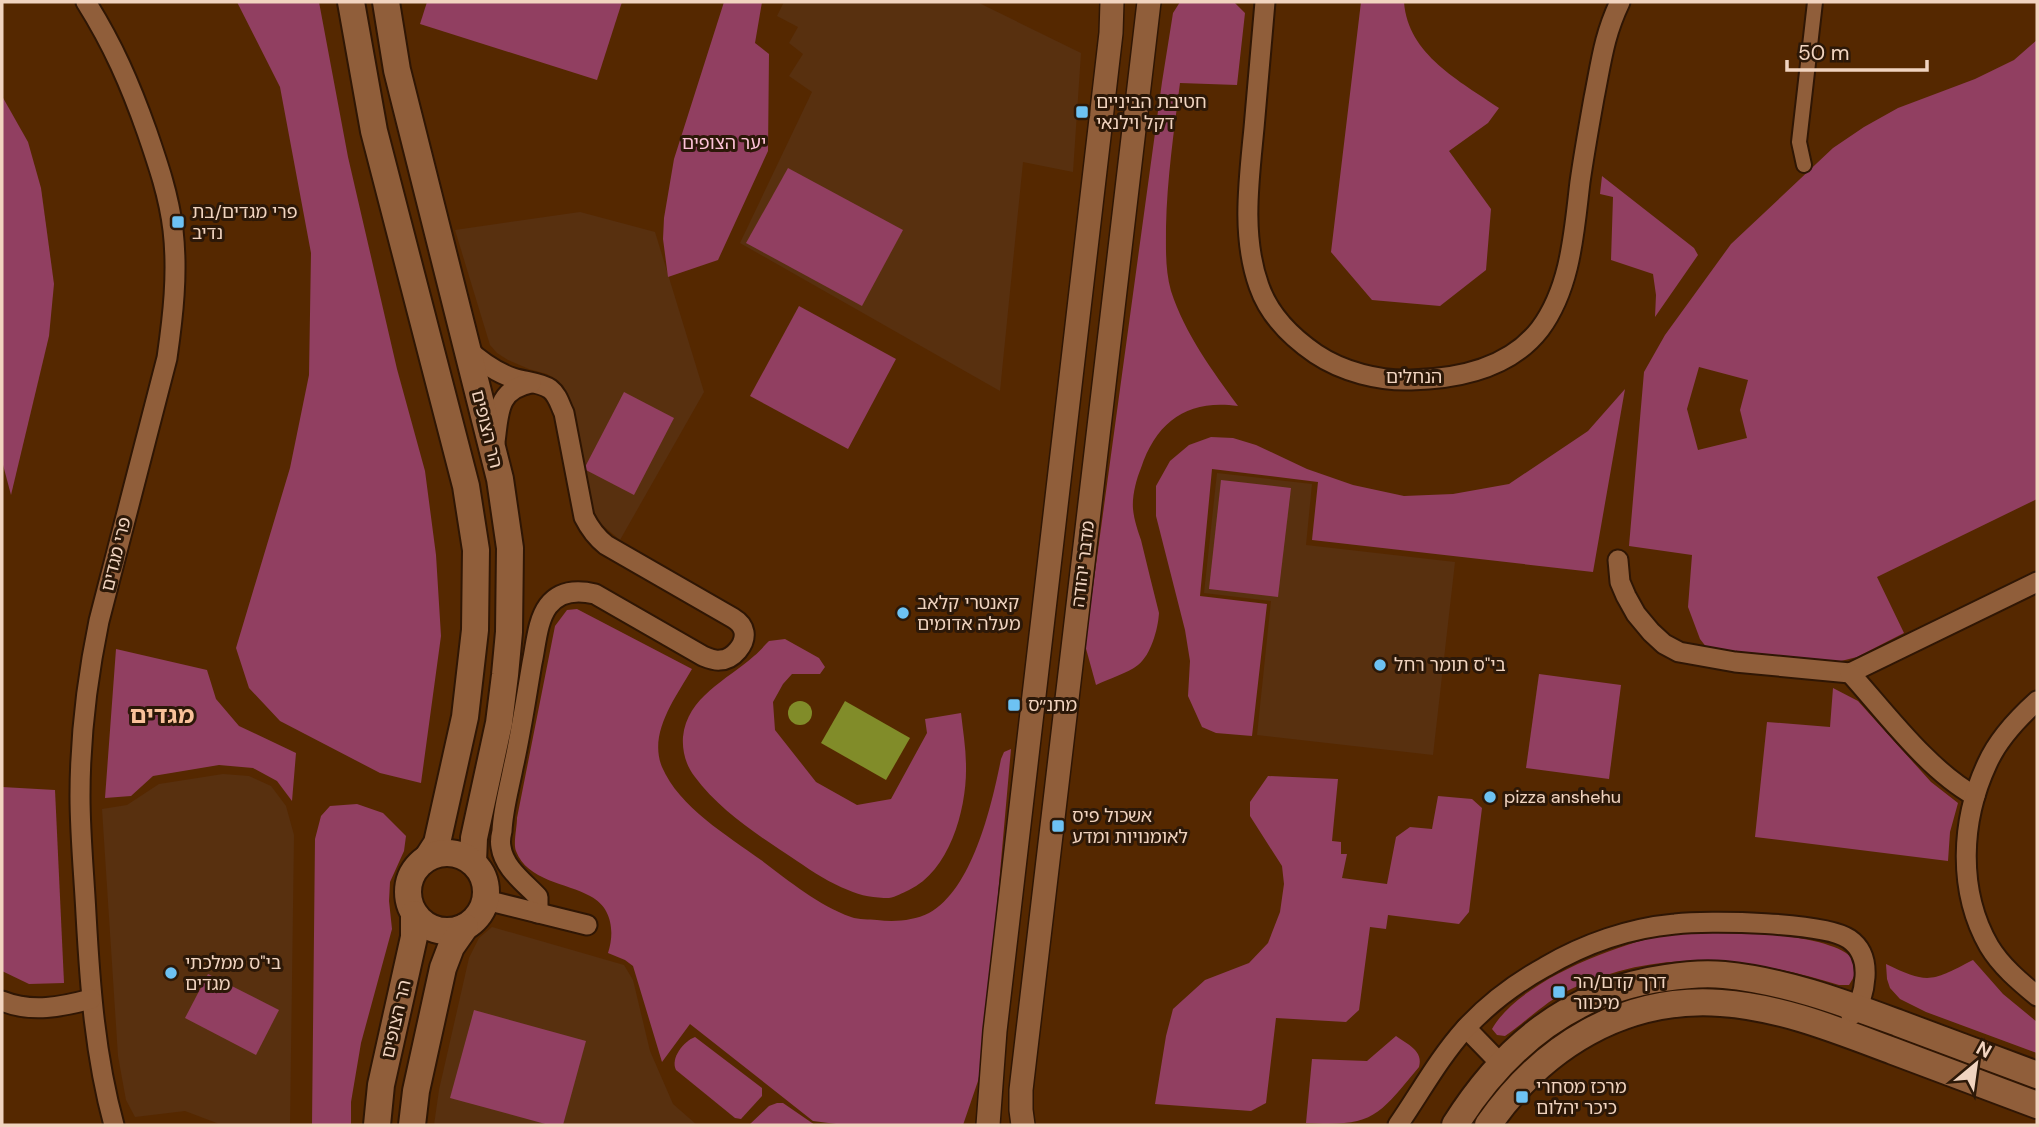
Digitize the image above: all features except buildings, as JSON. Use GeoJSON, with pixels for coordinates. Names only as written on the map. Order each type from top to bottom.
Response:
{"type":"FeatureCollection","features":[{"type":"Feature","properties":{"kind":"main road","name":"הר הצופים"},"geometry":{"type":"LineString","coordinates":[[351,2],[374,131],[466,486],[476,550],[475,629],[465,717],[437,843],[429,857]]}},
{"type":"Feature","properties":{"kind":"main road","name":"הר הצופים"},"geometry":{"type":"LineString","coordinates":[[386,2],[397,70],[500,478],[510,548],[509,632],[499,723],[474,838],[473,862]]}},
{"type":"Feature","properties":{"kind":"main road"},"geometry":{"type":"LineString","coordinates":[[441,853],[456,853],[473,862],[482,873],[486,886],[486,900],[476,919],[465,927],[452,931],[438,931],[424,924],[414,914],[408,901],[410,877],[417,865],[441,853]]}},
{"type":"Feature","properties":{"kind":"main road","name":"הר הצופים"},"geometry":{"type":"LineString","coordinates":[[377,1125],[381,1085],[414,937],[414,914]]}},
{"type":"Feature","properties":{"kind":"main road","name":"הר הצופים"},"geometry":{"type":"LineString","coordinates":[[412,1125],[416,1091],[443,968],[451,947],[465,927]]}},
{"type":"Feature","properties":{"kind":"main road"},"geometry":{"type":"LineString","coordinates":[[1455,1125],[1477,1092],[1501,1064],[1534,1033],[1567,1011],[1604,993],[1652,980],[1701,975],[1721,975],[1787,985],[1858,1008],[2037,1075]]}},
{"type":"Feature","properties":{"kind":"main road"},"geometry":{"type":"LineString","coordinates":[[1488,1125],[1515,1091],[1552,1054],[1615,1019],[1681,1004],[1720,1003],[1781,1013],[1817,1023],[2037,1105]]}},
{"type":"Feature","properties":{"kind":"street","name":"פרי מגדים"},"geometry":{"type":"LineString","coordinates":[[86,2],[123,68],[156,157],[170,209],[175,273],[167,358],[97,632],[89,678],[80,797],[91,999],[97,1052],[114,1125]]}},
{"type":"Feature","properties":{"kind":"street","name":"מדבר יהודה"},"geometry":{"type":"LineString","coordinates":[[988,1125],[995,1031],[1110,43],[1112,2]]}},
{"type":"Feature","properties":{"kind":"street","name":"מדבר יהודה"},"geometry":{"type":"LineString","coordinates":[[1023,1125],[1021,1090],[1149,2]]}},
{"type":"Feature","properties":{"kind":"street","name":"הנחלים"},"geometry":{"type":"LineString","coordinates":[[1265,2],[1248,219],[1250,249],[1259,288],[1282,325],[1299,343],[1326,361],[1366,375],[1408,380],[1440,379],[1497,363],[1540,329],[1562,281],[1574,236],[1580,182],[1606,36],[1620,2]]}},
{"type":"Feature","properties":{"kind":"street"},"geometry":{"type":"LineString","coordinates":[[1804,165],[1799,142],[1815,2]]}},
{"type":"Feature","properties":{"kind":"street"},"geometry":{"type":"LineString","coordinates":[[466,348],[481,362],[510,377],[552,390],[564,413],[579,502],[591,531],[606,545],[733,618],[744,631],[743,642],[737,651],[730,658],[720,660],[703,656],[596,594],[579,590],[568,592],[548,606],[542,616],[535,648],[504,807],[500,847],[516,877],[538,897],[538,913]]}},
{"type":"Feature","properties":{"kind":"street"},"geometry":{"type":"LineString","coordinates":[[493,453],[500,407],[505,396],[519,385],[531,383]]}},
{"type":"Feature","properties":{"kind":"street"},"geometry":{"type":"LineString","coordinates":[[1618,560],[1620,582],[1636,614],[1664,644],[1679,652],[1735,662],[1850,673],[2037,582]]}},
{"type":"Feature","properties":{"kind":"street"},"geometry":{"type":"LineString","coordinates":[[1850,673],[1935,768],[1975,796]]}},
{"type":"Feature","properties":{"kind":"street"},"geometry":{"type":"LineString","coordinates":[[2037,701],[2017,719],[1987,762],[1968,823],[1966,856],[1968,888],[1976,917],[1989,946],[2011,975],[2037,996]]}},
{"type":"Feature","properties":{"kind":"street"},"geometry":{"type":"LineString","coordinates":[[486,900],[587,925]]}},
{"type":"Feature","properties":{"kind":"street"},"geometry":{"type":"LineString","coordinates":[[1398,1125],[1450,1048],[1466,1028],[1497,1000],[1546,966],[1607,939],[1640,930],[1675,924],[1759,923],[1842,935],[1851,940],[1864,957],[1865,981],[1858,1008],[1844,1021],[1817,1023]]}},
{"type":"Feature","properties":{"kind":"street"},"geometry":{"type":"LineString","coordinates":[[2,1001],[50,1008],[91,999]]}},
{"type":"Feature","properties":{"kind":"street"},"geometry":{"type":"LineString","coordinates":[[1466,1028],[1501,1064]]}},
{"type":"Feature","properties":{"kind":"shaded area"},"geometry":{"type":"Polygon","coordinates":[[[784,2],[977,2],[1081,53],[1073,172],[1023,162],[1000,391],[740,243],[812,92],[789,76],[803,54],[789,43],[798,27],[777,16],[784,2]]]}},
{"type":"Feature","properties":{"kind":"shaded area"},"geometry":{"type":"Polygon","coordinates":[[[580,212],[655,232],[704,392],[620,540],[601,524],[588,501],[559,381],[508,360],[490,345],[455,230],[580,212]]]}},
{"type":"Feature","properties":{"kind":"shaded area"},"geometry":{"type":"Polygon","coordinates":[[[1217,473],[1312,484],[1306,545],[1455,562],[1433,755],[1257,735],[1271,601],[1204,593],[1217,473]]]}},
{"type":"Feature","properties":{"kind":"shaded area"},"geometry":{"type":"Polygon","coordinates":[[[800,701],[811,708],[812,713],[805,724],[800,725],[789,718],[788,713],[795,702],[800,701]]]}},
{"type":"Feature","properties":{"kind":"shaded area"},"geometry":{"type":"Polygon","coordinates":[[[845,701],[910,738],[886,780],[821,743],[845,701]]]}},
{"type":"Feature","properties":{"kind":"shaded area"},"geometry":{"type":"Polygon","coordinates":[[[223,774],[249,776],[271,786],[286,806],[294,835],[290,1125],[222,1125],[185,1111],[135,1117],[126,1100],[118,1056],[102,809],[127,805],[159,784],[223,774]]]}},
{"type":"Feature","properties":{"kind":"shaded area"},"geometry":{"type":"Polygon","coordinates":[[[492,927],[624,965],[633,980],[650,1051],[673,1104],[697,1125],[434,1125],[439,1090],[469,958],[479,938],[492,927]]]}},
{"type":"Feature","properties":{"kind":"green space"},"geometry":{"type":"Polygon","coordinates":[[[237,2],[319,2],[348,157],[397,369],[425,471],[436,555],[441,636],[421,783],[380,773],[280,721],[249,688],[236,648],[290,468],[309,375],[311,253],[280,87],[237,2]]]}},
{"type":"Feature","properties":{"kind":"green space"},"geometry":{"type":"Polygon","coordinates":[[[427,2],[622,2],[597,80],[420,24],[427,2]]]}},
{"type":"Feature","properties":{"kind":"green space","name":"יער הצופים"},"geometry":{"type":"Polygon","coordinates":[[[724,2],[762,2],[755,43],[769,54],[768,151],[718,260],[668,277],[663,239],[664,218],[674,159],[724,2]]]}},
{"type":"Feature","properties":{"kind":"green space"},"geometry":{"type":"Polygon","coordinates":[[[1180,2],[1234,2],[1245,13],[1237,85],[1180,83],[1169,173],[1166,227],[1168,275],[1177,307],[1200,351],[1238,406],[1204,406],[1177,416],[1156,437],[1148,451],[1136,483],[1133,509],[1159,613],[1157,626],[1143,661],[1096,685],[1085,645],[1162,82],[1173,13],[1180,2]]]}},
{"type":"Feature","properties":{"kind":"green space"},"geometry":{"type":"Polygon","coordinates":[[[1361,2],[1404,2],[1415,37],[1426,52],[1453,77],[1499,108],[1488,123],[1449,151],[1491,209],[1486,270],[1440,306],[1372,300],[1331,252],[1361,2]]]}},
{"type":"Feature","properties":{"kind":"green space"},"geometry":{"type":"Polygon","coordinates":[[[2037,40],[2037,499],[1877,577],[1904,633],[1857,657],[1833,663],[1707,648],[1700,639],[1688,607],[1692,555],[1629,546],[1644,372],[1665,335],[1731,244],[1833,148],[1898,108],[1975,79],[2014,60],[2037,40]],[[1699,367],[1687,409],[1698,450],[1747,438],[1740,410],[1748,380],[1699,367]]]}},
{"type":"Feature","properties":{"kind":"green space"},"geometry":{"type":"Polygon","coordinates":[[[2,96],[28,142],[41,188],[54,284],[49,336],[11,495],[2,461],[2,96]]]}},
{"type":"Feature","properties":{"kind":"green space"},"geometry":{"type":"Polygon","coordinates":[[[788,168],[903,230],[862,306],[746,243],[788,168]]]}},
{"type":"Feature","properties":{"kind":"green space"},"geometry":{"type":"Polygon","coordinates":[[[1602,176],[1694,248],[1698,255],[1655,317],[1653,274],[1611,260],[1613,197],[1600,194],[1602,176]]]}},
{"type":"Feature","properties":{"kind":"green space"},"geometry":{"type":"Polygon","coordinates":[[[799,306],[896,359],[848,449],[750,396],[799,306]]]}},
{"type":"Feature","properties":{"kind":"green space"},"geometry":{"type":"Polygon","coordinates":[[[1625,389],[1593,572],[1312,540],[1318,482],[1212,469],[1200,596],[1267,604],[1252,736],[1216,733],[1202,727],[1188,696],[1190,661],[1185,630],[1156,516],[1156,486],[1170,461],[1189,445],[1211,437],[1233,438],[1353,485],[1404,496],[1453,494],[1509,484],[1588,431],[1625,389]]]}},
{"type":"Feature","properties":{"kind":"green space"},"geometry":{"type":"Polygon","coordinates":[[[624,392],[674,418],[634,495],[584,469],[624,392]]]}},
{"type":"Feature","properties":{"kind":"green space"},"geometry":{"type":"Polygon","coordinates":[[[1221,480],[1291,488],[1278,597],[1209,589],[1221,480]]]}},
{"type":"Feature","properties":{"kind":"green space"},"geometry":{"type":"Polygon","coordinates":[[[577,609],[692,669],[666,716],[659,741],[662,767],[680,795],[706,820],[793,884],[827,906],[851,917],[890,921],[910,919],[929,913],[944,901],[969,866],[986,821],[1001,759],[1004,752],[1011,749],[984,1052],[978,1081],[963,1125],[844,1125],[813,1121],[690,1024],[662,1062],[633,966],[608,953],[611,929],[603,907],[590,896],[548,880],[529,869],[521,861],[515,848],[517,818],[555,626],[567,610],[577,609]]]}},
{"type":"Feature","properties":{"kind":"green space"},"geometry":{"type":"Polygon","coordinates":[[[785,639],[819,658],[825,667],[820,674],[792,674],[783,684],[773,702],[775,730],[816,782],[857,805],[891,799],[927,733],[925,719],[961,713],[966,753],[966,783],[953,837],[935,869],[923,881],[899,895],[889,898],[863,895],[815,873],[729,812],[705,789],[687,763],[683,737],[686,723],[700,700],[769,641],[785,639]]]}},
{"type":"Feature","properties":{"kind":"green space"},"geometry":{"type":"Polygon","coordinates":[[[116,649],[207,670],[216,699],[239,726],[296,753],[292,801],[277,781],[253,768],[219,765],[153,776],[131,796],[105,798],[116,649]]]}},
{"type":"Feature","properties":{"kind":"green space"},"geometry":{"type":"Polygon","coordinates":[[[1539,674],[1621,685],[1609,779],[1526,768],[1539,674]]]}},
{"type":"Feature","properties":{"kind":"green space"},"geometry":{"type":"Polygon","coordinates":[[[1833,688],[1858,701],[1931,782],[1958,803],[1950,832],[1948,861],[1755,837],[1767,722],[1830,727],[1833,688]]]}},
{"type":"Feature","properties":{"kind":"green space"},"geometry":{"type":"Polygon","coordinates":[[[1268,776],[1338,779],[1332,841],[1341,842],[1341,854],[1347,854],[1342,878],[1387,884],[1396,837],[1410,827],[1432,829],[1438,796],[1472,799],[1482,808],[1469,912],[1459,924],[1388,915],[1386,929],[1370,927],[1359,1010],[1346,1022],[1276,1018],[1266,1103],[1251,1111],[1155,1104],[1173,1009],[1205,980],[1249,963],[1268,943],[1280,912],[1284,884],[1282,866],[1250,816],[1250,802],[1268,776]]]}},
{"type":"Feature","properties":{"kind":"green space"},"geometry":{"type":"Polygon","coordinates":[[[2,787],[55,790],[64,983],[29,984],[2,971],[2,787]]]}},
{"type":"Feature","properties":{"kind":"green space"},"geometry":{"type":"Polygon","coordinates":[[[357,804],[383,813],[406,836],[404,851],[390,882],[392,929],[361,1043],[351,1102],[351,1125],[312,1125],[315,839],[321,816],[330,806],[357,804]]]}},
{"type":"Feature","properties":{"kind":"green space"},"geometry":{"type":"Polygon","coordinates":[[[1718,930],[1769,934],[1830,945],[1853,960],[1855,973],[1849,985],[1839,985],[1805,975],[1738,963],[1671,962],[1637,967],[1571,989],[1505,1036],[1497,1035],[1492,1029],[1505,1012],[1524,995],[1571,967],[1648,939],[1687,931],[1718,930]]]}},
{"type":"Feature","properties":{"kind":"green space"},"geometry":{"type":"Polygon","coordinates":[[[1973,960],[2003,994],[2037,1022],[2037,1053],[1926,1012],[1900,999],[1890,988],[1887,979],[1886,964],[1912,975],[1930,978],[1973,960]]]}},
{"type":"Feature","properties":{"kind":"green space"},"geometry":{"type":"Polygon","coordinates":[[[208,974],[279,1010],[256,1055],[185,1018],[208,974]]]}},
{"type":"Feature","properties":{"kind":"green space"},"geometry":{"type":"Polygon","coordinates":[[[474,1010],[586,1041],[563,1125],[549,1125],[450,1098],[474,1010]]]}},
{"type":"Feature","properties":{"kind":"green space"},"geometry":{"type":"Polygon","coordinates":[[[1396,1036],[1417,1052],[1420,1061],[1419,1067],[1394,1097],[1373,1115],[1361,1120],[1329,1124],[1306,1123],[1312,1059],[1367,1061],[1396,1036]]]}},
{"type":"Feature","properties":{"kind":"green space"},"geometry":{"type":"Polygon","coordinates":[[[695,1037],[762,1088],[762,1096],[741,1119],[735,1118],[676,1070],[675,1060],[679,1050],[695,1037]]]}},
{"type":"Feature","properties":{"kind":"green space"},"geometry":{"type":"Polygon","coordinates":[[[783,1103],[815,1125],[749,1125],[769,1106],[783,1103]]]}},
{"type":"Feature","properties":{"kind":"place","name":"חטיבת הביניים דקל וילנאי"},"geometry":{"type":"Point","coordinates":[1082,112]}},
{"type":"Feature","properties":{"kind":"place","name":"פרי מגדים/בת נדיב"},"geometry":{"type":"Point","coordinates":[178,222]}},
{"type":"Feature","properties":{"kind":"place","name":"קאנטרי קלאב מעלה אדומים"},"geometry":{"type":"Point","coordinates":[903,613]}},
{"type":"Feature","properties":{"kind":"place","name":"בי\"ס תומר רחל"},"geometry":{"type":"Point","coordinates":[1380,665]}},
{"type":"Feature","properties":{"kind":"place","name":"מתנ״ס"},"geometry":{"type":"Point","coordinates":[1014,705]}},
{"type":"Feature","properties":{"kind":"place","name":"pizza anshehu"},"geometry":{"type":"Point","coordinates":[1490,797]}},
{"type":"Feature","properties":{"kind":"place","name":"אשכול פיס לאומנויות ומדע"},"geometry":{"type":"Point","coordinates":[1058,826]}},
{"type":"Feature","properties":{"kind":"place","name":"בי\"ס ממלכתי מגדים"},"geometry":{"type":"Point","coordinates":[171,973]}},
{"type":"Feature","properties":{"kind":"place","name":"דרך קדם/הר מיכוור"},"geometry":{"type":"Point","coordinates":[1559,992]}},
{"type":"Feature","properties":{"kind":"place","name":"מרכז מסחרי כיכר יהלום"},"geometry":{"type":"Point","coordinates":[1522,1097]}},
{"type":"Feature","properties":{"kind":"district","name":"מגדים"},"geometry":{"type":"Point","coordinates":[162,715]}}]}
